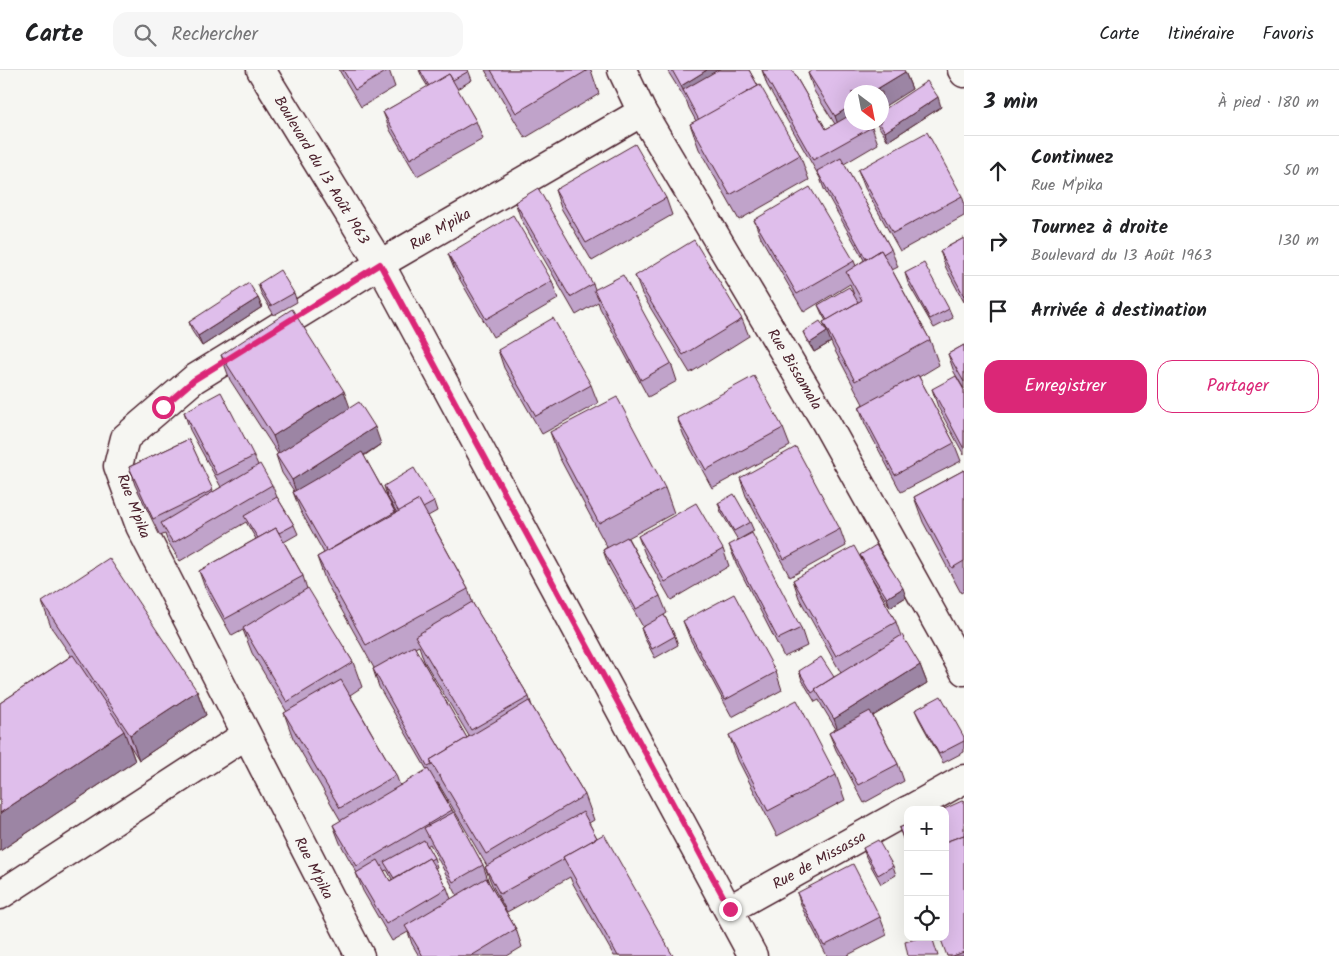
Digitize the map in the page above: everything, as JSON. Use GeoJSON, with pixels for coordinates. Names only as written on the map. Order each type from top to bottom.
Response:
{"type":"FeatureCollection","features":[{"type":"Feature","properties":{"kind":"street","name":"Boulevard du 13 Août 1963"},"geometry":{"type":"LineString","coordinates":[[261,70],[380,264],[730,909],[753,956]]}},
{"type":"Feature","properties":{"kind":"street","name":"Rue Bissamala"},"geometry":{"type":"LineString","coordinates":[[622,70],[642,112],[825,420],[964,671]]}},
{"type":"Feature","properties":{"kind":"street","name":"Rue M'pika"},"geometry":{"type":"LineString","coordinates":[[360,956],[136,518],[118,466],[125,438],[194,380],[380,264],[642,112]]}},
{"type":"Feature","properties":{"kind":"street"},"geometry":{"type":"LineString","coordinates":[[0,895],[246,735]]}},
{"type":"Feature","properties":{"kind":"street","name":"Rue de Missassa"},"geometry":{"type":"LineString","coordinates":[[915,806],[964,779]]}},
{"type":"Feature","properties":{"kind":"street","name":"Rue de Missassa"},"geometry":{"type":"LineString","coordinates":[[730,909],[904,812]]}},
{"type":"Feature","properties":{"kind":"building"},"geometry":{"type":"Polygon","coordinates":[[[343,70],[389,70],[355,90],[343,70]]]}},
{"type":"Feature","properties":{"kind":"building"},"geometry":{"type":"Polygon","coordinates":[[[420,70],[469,71],[453,80],[449,74],[429,86],[420,70]]]}},
{"type":"Feature","properties":{"kind":"building"},"geometry":{"type":"Polygon","coordinates":[[[491,70],[588,70],[516,113],[491,70]]]}},
{"type":"Feature","properties":{"kind":"building"},"geometry":{"type":"Polygon","coordinates":[[[672,70],[707,70],[681,86],[672,70]]]}},
{"type":"Feature","properties":{"kind":"building"},"geometry":{"type":"Polygon","coordinates":[[[718,70],[749,70],[758,86],[699,120],[683,90],[718,70]]]}},
{"type":"Feature","properties":{"kind":"building"},"geometry":{"type":"Polygon","coordinates":[[[762,70],[792,70],[826,129],[844,119],[844,130],[867,130],[813,160],[762,70]]]}},
{"type":"Feature","properties":{"kind":"building"},"geometry":{"type":"Polygon","coordinates":[[[813,70],[904,70],[905,72],[884,85],[844,85],[844,110],[835,116],[808,73],[813,70]]]}},
{"type":"Feature","properties":{"kind":"building"},"geometry":{"type":"Polygon","coordinates":[[[449,74],[476,121],[410,159],[383,112],[449,74]]]}},
{"type":"Feature","properties":{"kind":"building"},"geometry":{"type":"Polygon","coordinates":[[[927,81],[938,97],[889,129],[889,106],[927,81]]]}},
{"type":"Feature","properties":{"kind":"building"},"geometry":{"type":"Polygon","coordinates":[[[760,85],[800,155],[730,195],[690,124],[760,85]]]}},
{"type":"Feature","properties":{"kind":"building"},"geometry":{"type":"Polygon","coordinates":[[[927,132],[962,196],[893,233],[858,170],[927,132]]]}},
{"type":"Feature","properties":{"kind":"building"},"geometry":{"type":"Polygon","coordinates":[[[635,144],[666,198],[586,243],[555,190],[635,144]]]}},
{"type":"Feature","properties":{"kind":"building"},"geometry":{"type":"Polygon","coordinates":[[[841,158],[891,249],[883,254],[881,250],[866,259],[817,171],[841,158]]]}},
{"type":"Feature","properties":{"kind":"building"},"geometry":{"type":"Polygon","coordinates":[[[810,187],[854,261],[797,294],[754,220],[810,187]]]}},
{"type":"Feature","properties":{"kind":"building"},"geometry":{"type":"Polygon","coordinates":[[[538,188],[593,284],[570,297],[515,202],[538,188]]]}},
{"type":"Feature","properties":{"kind":"building"},"geometry":{"type":"Polygon","coordinates":[[[513,215],[552,281],[486,319],[448,254],[513,215]]]}},
{"type":"Feature","properties":{"kind":"building"},"geometry":{"type":"Polygon","coordinates":[[[964,238],[964,296],[940,251],[964,238]]]}},
{"type":"Feature","properties":{"kind":"building"},"geometry":{"type":"Polygon","coordinates":[[[694,240],[742,319],[683,355],[635,276],[694,240]]]}},
{"type":"Feature","properties":{"kind":"building"},"geometry":{"type":"Polygon","coordinates":[[[881,250],[930,340],[855,381],[823,322],[862,300],[846,272],[881,250]]]}},
{"type":"Feature","properties":{"kind":"building"},"geometry":{"type":"Polygon","coordinates":[[[924,263],[949,309],[930,319],[905,273],[924,263]]]}},
{"type":"Feature","properties":{"kind":"building"},"geometry":{"type":"Polygon","coordinates":[[[280,270],[294,293],[271,306],[258,284],[280,270]]]}},
{"type":"Feature","properties":{"kind":"building"},"geometry":{"type":"Polygon","coordinates":[[[623,275],[671,363],[641,380],[594,290],[623,275]]]}},
{"type":"Feature","properties":{"kind":"building"},"geometry":{"type":"Polygon","coordinates":[[[249,283],[258,298],[198,336],[189,322],[249,283]]]}},
{"type":"Feature","properties":{"kind":"building"},"geometry":{"type":"Polygon","coordinates":[[[849,287],[858,302],[827,320],[818,305],[849,287]]]}},
{"type":"Feature","properties":{"kind":"building"},"geometry":{"type":"Polygon","coordinates":[[[292,309],[344,391],[273,436],[221,355],[292,309]]]}},
{"type":"Feature","properties":{"kind":"building"},"geometry":{"type":"Polygon","coordinates":[[[553,318],[591,385],[536,416],[498,350],[553,318]]]}},
{"type":"Feature","properties":{"kind":"building"},"geometry":{"type":"Polygon","coordinates":[[[820,321],[827,332],[810,343],[803,332],[820,321]]]}},
{"type":"Feature","properties":{"kind":"building"},"geometry":{"type":"Polygon","coordinates":[[[964,345],[964,382],[948,354],[964,345]]]}},
{"type":"Feature","properties":{"kind":"building"},"geometry":{"type":"Polygon","coordinates":[[[918,375],[954,443],[895,475],[859,407],[918,375]]]}},
{"type":"Feature","properties":{"kind":"building"},"geometry":{"type":"Polygon","coordinates":[[[754,376],[783,428],[706,470],[677,418],[754,376]]]}},
{"type":"Feature","properties":{"kind":"building"},"geometry":{"type":"Polygon","coordinates":[[[956,376],[964,390],[964,449],[932,389],[956,376]]]}},
{"type":"Feature","properties":{"kind":"building"},"geometry":{"type":"Polygon","coordinates":[[[221,392],[254,456],[217,475],[184,412],[221,392]]]}},
{"type":"Feature","properties":{"kind":"building"},"geometry":{"type":"Polygon","coordinates":[[[617,397],[665,488],[599,523],[550,432],[617,397]]]}},
{"type":"Feature","properties":{"kind":"building"},"geometry":{"type":"Polygon","coordinates":[[[359,402],[375,427],[292,480],[276,455],[359,402]]]}},
{"type":"Feature","properties":{"kind":"building"},"geometry":{"type":"Polygon","coordinates":[[[189,439],[213,490],[153,519],[129,467],[189,439]]]}},
{"type":"Feature","properties":{"kind":"building"},"geometry":{"type":"Polygon","coordinates":[[[796,447],[840,529],[784,559],[740,478],[796,447]]]}},
{"type":"Feature","properties":{"kind":"building"},"geometry":{"type":"Polygon","coordinates":[[[362,452],[395,512],[327,551],[293,492],[362,452]]]}},
{"type":"Feature","properties":{"kind":"building"},"geometry":{"type":"Polygon","coordinates":[[[260,464],[272,485],[173,543],[161,523],[260,464]]]}},
{"type":"Feature","properties":{"kind":"building"},"geometry":{"type":"Polygon","coordinates":[[[414,468],[434,502],[423,508],[419,500],[399,512],[384,486],[414,468]]]}},
{"type":"Feature","properties":{"kind":"building"},"geometry":{"type":"Polygon","coordinates":[[[964,470],[964,561],[952,568],[914,497],[964,470]]]}},
{"type":"Feature","properties":{"kind":"building"},"geometry":{"type":"Polygon","coordinates":[[[734,494],[750,522],[734,531],[718,503],[734,494]]]}},
{"type":"Feature","properties":{"kind":"building"},"geometry":{"type":"Polygon","coordinates":[[[277,497],[294,525],[279,533],[276,528],[258,538],[244,516],[277,497]]]}},
{"type":"Feature","properties":{"kind":"building"},"geometry":{"type":"Polygon","coordinates":[[[419,500],[468,589],[366,645],[317,557],[419,500]]]}},
{"type":"Feature","properties":{"kind":"building"},"geometry":{"type":"Polygon","coordinates":[[[696,503],[723,549],[665,582],[638,536],[696,503]]]}},
{"type":"Feature","properties":{"kind":"building"},"geometry":{"type":"Polygon","coordinates":[[[276,528],[303,576],[225,619],[199,571],[276,528]]]}},
{"type":"Feature","properties":{"kind":"building"},"geometry":{"type":"Polygon","coordinates":[[[752,533],[801,628],[778,639],[729,545],[752,533]]]}},
{"type":"Feature","properties":{"kind":"building"},"geometry":{"type":"Polygon","coordinates":[[[627,537],[660,596],[636,609],[603,550],[627,537]]]}},
{"type":"Feature","properties":{"kind":"building"},"geometry":{"type":"Polygon","coordinates":[[[876,545],[903,588],[887,598],[860,555],[876,545]]]}},
{"type":"Feature","properties":{"kind":"building"},"geometry":{"type":"Polygon","coordinates":[[[854,546],[896,622],[836,656],[793,580],[854,546]]]}},
{"type":"Feature","properties":{"kind":"building"},"geometry":{"type":"Polygon","coordinates":[[[109,558],[197,691],[130,735],[42,602],[109,558]]]}},
{"type":"Feature","properties":{"kind":"building"},"geometry":{"type":"Polygon","coordinates":[[[308,588],[353,662],[287,702],[243,628],[308,588]]]}},
{"type":"Feature","properties":{"kind":"building"},"geometry":{"type":"Polygon","coordinates":[[[734,594],[776,672],[725,700],[683,621],[734,594]]]}},
{"type":"Feature","properties":{"kind":"building"},"geometry":{"type":"Polygon","coordinates":[[[472,602],[529,697],[471,730],[415,636],[472,602]]]}},
{"type":"Feature","properties":{"kind":"building"},"geometry":{"type":"Polygon","coordinates":[[[664,615],[675,636],[652,649],[641,628],[664,615]]]}},
{"type":"Feature","properties":{"kind":"building"},"geometry":{"type":"Polygon","coordinates":[[[902,635],[920,665],[834,719],[815,689],[902,635]]]}},
{"type":"Feature","properties":{"kind":"building"},"geometry":{"type":"Polygon","coordinates":[[[414,646],[467,738],[430,760],[432,765],[428,767],[373,669],[414,646]]]}},
{"type":"Feature","properties":{"kind":"building"},"geometry":{"type":"Polygon","coordinates":[[[73,655],[124,731],[0,813],[0,703],[73,655]]]}},
{"type":"Feature","properties":{"kind":"building"},"geometry":{"type":"Polygon","coordinates":[[[821,657],[834,677],[812,693],[799,671],[821,657]]]}},
{"type":"Feature","properties":{"kind":"building"},"geometry":{"type":"Polygon","coordinates":[[[341,680],[396,775],[340,808],[284,713],[341,680]]]}},
{"type":"Feature","properties":{"kind":"building"},"geometry":{"type":"Polygon","coordinates":[[[941,696],[964,737],[964,741],[939,754],[915,710],[941,696]]]}},
{"type":"Feature","properties":{"kind":"building"},"geometry":{"type":"Polygon","coordinates":[[[797,700],[836,775],[768,811],[729,735],[797,700]]]}},
{"type":"Feature","properties":{"kind":"building"},"geometry":{"type":"Polygon","coordinates":[[[529,701],[585,795],[486,854],[430,760],[529,701]]]}},
{"type":"Feature","properties":{"kind":"building"},"geometry":{"type":"Polygon","coordinates":[[[870,711],[898,764],[858,785],[829,733],[870,711]]]}},
{"type":"Feature","properties":{"kind":"building"},"geometry":{"type":"Polygon","coordinates":[[[428,769],[452,810],[357,866],[333,825],[428,769]]]}},
{"type":"Feature","properties":{"kind":"building"},"geometry":{"type":"Polygon","coordinates":[[[964,800],[964,835],[949,841],[949,807],[964,800]]]}},
{"type":"Feature","properties":{"kind":"building"},"geometry":{"type":"Polygon","coordinates":[[[454,812],[483,865],[453,882],[424,828],[454,812]]]}},
{"type":"Feature","properties":{"kind":"building"},"geometry":{"type":"Polygon","coordinates":[[[583,812],[597,838],[563,857],[564,859],[500,894],[485,867],[583,812]]]}},
{"type":"Feature","properties":{"kind":"building"},"geometry":{"type":"Polygon","coordinates":[[[904,826],[904,840],[899,828],[904,826]]]}},
{"type":"Feature","properties":{"kind":"building"},"geometry":{"type":"Polygon","coordinates":[[[604,834],[673,956],[618,956],[563,857],[604,834]]]}},
{"type":"Feature","properties":{"kind":"building"},"geometry":{"type":"Polygon","coordinates":[[[964,835],[964,952],[953,956],[947,956],[941,941],[949,941],[949,841],[964,835]]]}},
{"type":"Feature","properties":{"kind":"building"},"geometry":{"type":"Polygon","coordinates":[[[424,840],[434,858],[430,860],[429,858],[394,878],[384,862],[424,840]]]}},
{"type":"Feature","properties":{"kind":"building"},"geometry":{"type":"Polygon","coordinates":[[[878,840],[893,866],[878,875],[863,848],[878,840]]]}},
{"type":"Feature","properties":{"kind":"building"},"geometry":{"type":"Polygon","coordinates":[[[429,858],[447,888],[386,924],[356,873],[378,860],[390,881],[429,858]]]}},
{"type":"Feature","properties":{"kind":"building"},"geometry":{"type":"Polygon","coordinates":[[[853,864],[880,917],[824,946],[797,893],[853,864]]]}},
{"type":"Feature","properties":{"kind":"building"},"geometry":{"type":"Polygon","coordinates":[[[486,878],[516,929],[471,956],[423,956],[405,926],[486,878]]]}},
{"type":"Feature","properties":{"kind":"building"},"geometry":{"type":"Polygon","coordinates":[[[933,941],[938,956],[908,956],[905,942],[933,941]]]}},
{"type":"Feature","properties":{"kind":"route"},"geometry":{"type":"LineString","coordinates":[[163,407],[194,380],[380,264],[730,909]]}}]}
